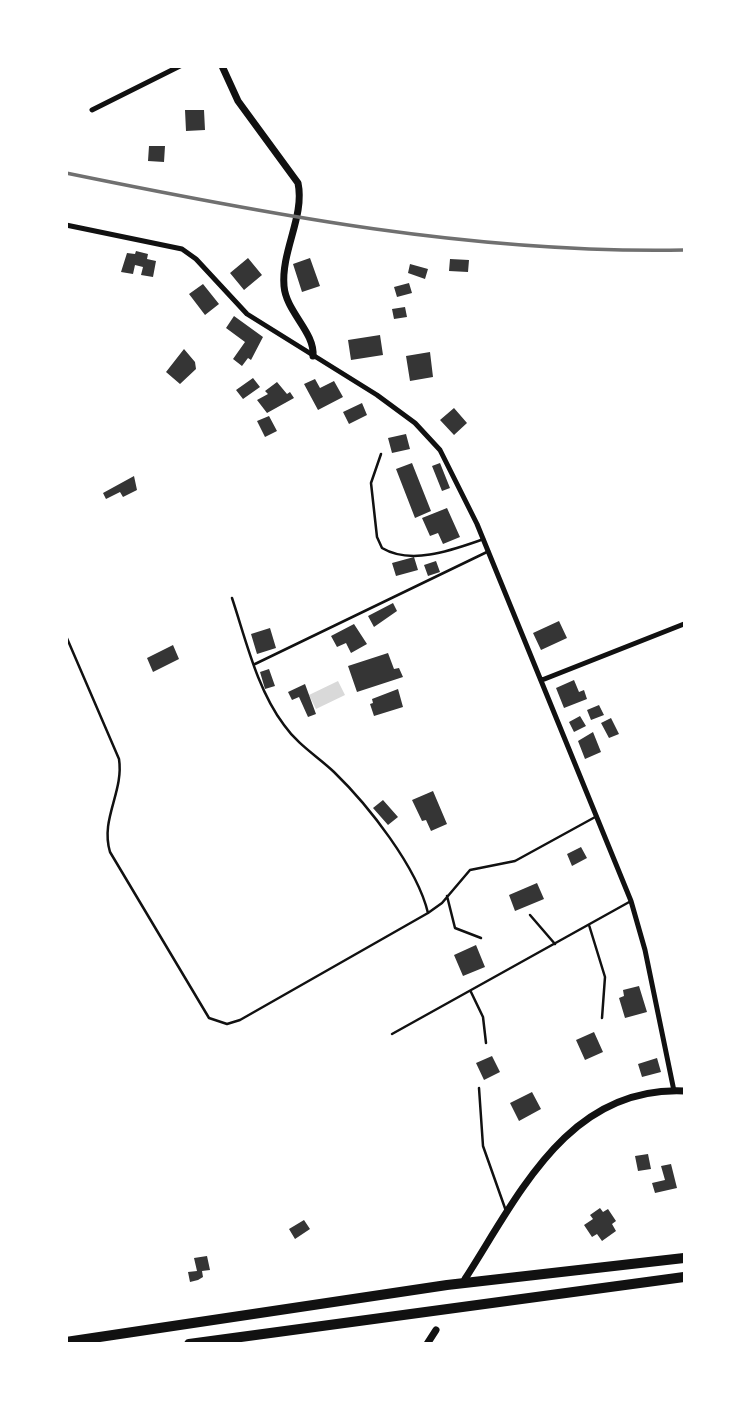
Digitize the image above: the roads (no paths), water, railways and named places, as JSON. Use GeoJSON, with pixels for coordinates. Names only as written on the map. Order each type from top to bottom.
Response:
{"type":"FeatureCollection","features":[{"type":"Feature","properties":{"kind":"highway"},"geometry":{"type":"LineString","coordinates":[[66,1342],[447,1284],[684,1258]]}},
{"type":"Feature","properties":{"kind":"highway"},"geometry":{"type":"LineString","coordinates":[[189,1343],[684,1277]]}},
{"type":"Feature","properties":{"kind":"street"},"geometry":{"type":"LineString","coordinates":[[92,110],[180,66]]}},
{"type":"Feature","properties":{"kind":"street"},"geometry":{"type":"LineString","coordinates":[[222,66],[239,101],[294,174],[299,197],[284,272],[285,291],[291,310],[310,340],[313,356]]}},
{"type":"Feature","properties":{"kind":"street"},"geometry":{"type":"LineString","coordinates":[[66,225],[182,249],[196,259],[243,310],[377,395],[429,436],[449,464],[489,551],[631,901],[645,950],[674,1091]]}},
{"type":"Feature","properties":{"kind":"street"},"geometry":{"type":"LineString","coordinates":[[542,680],[684,624]]}},
{"type":"Feature","properties":{"kind":"street"},"geometry":{"type":"LineString","coordinates":[[465,1279],[550,1151],[579,1124],[632,1098],[684,1091]]}},
{"type":"Feature","properties":{"kind":"street"},"geometry":{"type":"LineString","coordinates":[[427,1343],[436,1330]]}},
{"type":"Feature","properties":{"kind":"lane"},"geometry":{"type":"LineString","coordinates":[[382,454],[371,483],[377,537],[382,548],[395,553],[426,554],[484,539]]}},
{"type":"Feature","properties":{"kind":"lane"},"geometry":{"type":"LineString","coordinates":[[255,664],[489,551]]}},
{"type":"Feature","properties":{"kind":"lane"},"geometry":{"type":"LineString","coordinates":[[232,598],[268,700],[284,725],[307,752],[340,778],[398,850],[419,883],[428,912]]}},
{"type":"Feature","properties":{"kind":"lane"},"geometry":{"type":"LineString","coordinates":[[66,636],[118,759],[119,780],[106,826],[110,852],[209,1018],[227,1024],[240,1020],[428,912],[447,896],[470,870],[515,861],[597,816]]}},
{"type":"Feature","properties":{"kind":"lane"},"geometry":{"type":"LineString","coordinates":[[447,896],[454,928],[481,938]]}},
{"type":"Feature","properties":{"kind":"lane"},"geometry":{"type":"LineString","coordinates":[[392,1034],[631,901]]}},
{"type":"Feature","properties":{"kind":"lane"},"geometry":{"type":"LineString","coordinates":[[530,915],[555,944]]}},
{"type":"Feature","properties":{"kind":"lane"},"geometry":{"type":"LineString","coordinates":[[589,925],[605,977],[602,1018]]}},
{"type":"Feature","properties":{"kind":"lane"},"geometry":{"type":"LineString","coordinates":[[471,992],[483,1017],[486,1043]]}},
{"type":"Feature","properties":{"kind":"lane"},"geometry":{"type":"LineString","coordinates":[[479,1088],[483,1146],[507,1214]]}},
{"type":"Feature","properties":{"kind":"railway"},"geometry":{"type":"LineString","coordinates":[[66,173],[374,229],[528,246],[684,250]]}}]}
